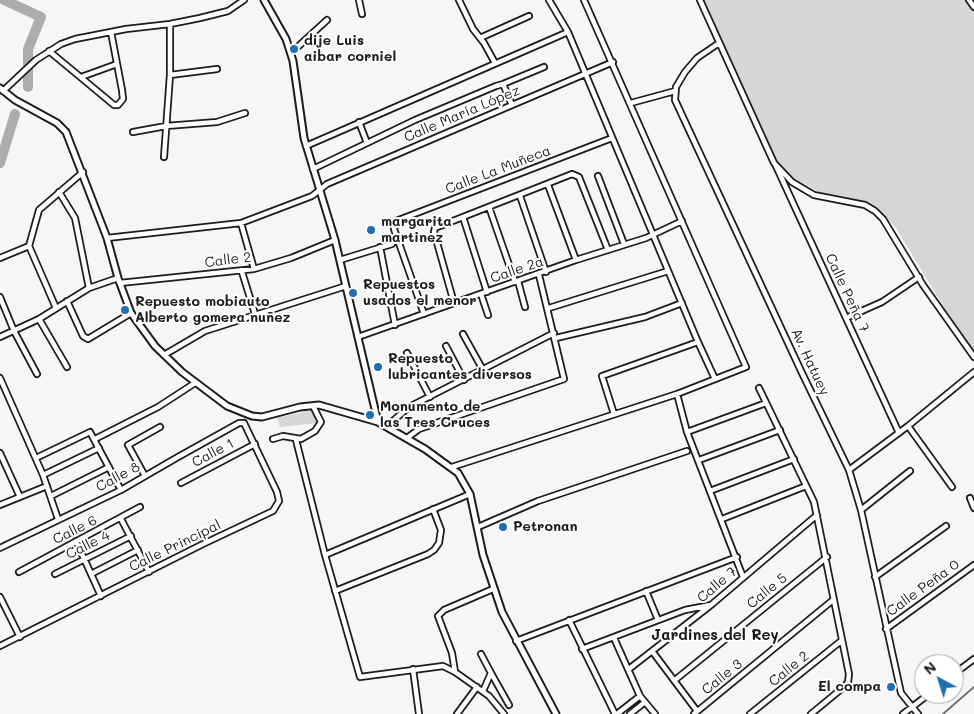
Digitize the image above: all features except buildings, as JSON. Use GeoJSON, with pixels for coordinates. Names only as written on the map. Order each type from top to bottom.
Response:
{"type":"FeatureCollection","features":[{"type":"Feature","properties":{"kind":"street"},"geometry":{"type":"LineString","coordinates":[[244,0],[225,12],[170,24],[75,39],[49,51],[2,90],[14,100],[62,127],[69,137],[107,238],[119,281],[131,313],[146,336],[195,384],[227,406],[247,415],[262,417],[313,406],[326,406],[378,422],[452,467],[462,479],[470,494],[483,555],[493,589],[516,641],[554,713]]}},
{"type":"Feature","properties":{"kind":"street"},"geometry":{"type":"LineString","coordinates":[[264,0],[291,52],[306,146],[335,240],[378,422]]}},
{"type":"Feature","properties":{"kind":"street"},"geometry":{"type":"LineString","coordinates":[[359,0],[362,14]]}},
{"type":"Feature","properties":{"kind":"street"},"geometry":{"type":"LineString","coordinates":[[459,0],[473,29],[495,63]]}},
{"type":"Feature","properties":{"kind":"street"},"geometry":{"type":"LineString","coordinates":[[549,0],[568,32],[715,379]]}},
{"type":"Feature","properties":{"kind":"street"},"geometry":{"type":"LineString","coordinates":[[452,467],[677,394],[746,367],[584,0]]}},
{"type":"Feature","properties":{"kind":"street","name":"Calle Peña 7"},"geometry":{"type":"LineString","coordinates":[[700,0],[899,433]]}},
{"type":"Feature","properties":{"kind":"street"},"geometry":{"type":"LineString","coordinates":[[970,0],[974,7]]}},
{"type":"Feature","properties":{"kind":"street"},"geometry":{"type":"LineString","coordinates":[[480,38],[529,16]]}},
{"type":"Feature","properties":{"kind":"street"},"geometry":{"type":"LineString","coordinates":[[291,52],[327,20]]}},
{"type":"Feature","properties":{"kind":"street"},"geometry":{"type":"LineString","coordinates":[[164,157],[170,75],[170,24]]}},
{"type":"Feature","properties":{"kind":"street"},"geometry":{"type":"LineString","coordinates":[[49,51],[114,105],[118,105],[123,99],[111,32]]}},
{"type":"Feature","properties":{"kind":"street"},"geometry":{"type":"LineString","coordinates":[[306,146],[568,32]]}},
{"type":"Feature","properties":{"kind":"street"},"geometry":{"type":"LineString","coordinates":[[631,103],[675,91],[692,64],[719,44]]}},
{"type":"Feature","properties":{"kind":"street","name":"Calle María López"},"geometry":{"type":"LineString","coordinates":[[107,238],[241,224],[312,196],[327,184],[613,62]]}},
{"type":"Feature","properties":{"kind":"street"},"geometry":{"type":"LineString","coordinates":[[81,77],[117,64]]}},
{"type":"Feature","properties":{"kind":"street"},"geometry":{"type":"LineString","coordinates":[[313,169],[415,120],[544,67]]}},
{"type":"Feature","properties":{"kind":"street"},"geometry":{"type":"LineString","coordinates":[[170,75],[216,69]]}},
{"type":"Feature","properties":{"kind":"street"},"geometry":{"type":"LineString","coordinates":[[503,84],[512,105]]}},
{"type":"Feature","properties":{"kind":"street","name":"Av. Hatuey"},"geometry":{"type":"LineString","coordinates":[[675,91],[675,100],[802,373],[850,470],[861,510],[901,696],[918,714]]}},
{"type":"Feature","properties":{"kind":"street"},"geometry":{"type":"LineString","coordinates":[[134,132],[166,126],[217,122],[245,113]]}},
{"type":"Feature","properties":{"kind":"street"},"geometry":{"type":"LineString","coordinates":[[359,122],[367,143]]}},
{"type":"Feature","properties":{"kind":"street","name":"Calle La Muñeca"},"geometry":{"type":"LineString","coordinates":[[397,237],[395,224],[399,219],[612,138]]}},
{"type":"Feature","properties":{"kind":"street"},"geometry":{"type":"LineString","coordinates":[[774,163],[792,182],[814,195],[865,205],[875,211],[883,219],[919,277],[974,357]]}},
{"type":"Feature","properties":{"kind":"street"},"geometry":{"type":"LineString","coordinates":[[56,308],[29,246],[37,214],[82,172]]}},
{"type":"Feature","properties":{"kind":"street"},"geometry":{"type":"LineString","coordinates":[[454,303],[434,230],[574,174],[578,175],[608,250]]}},
{"type":"Feature","properties":{"kind":"street"},"geometry":{"type":"LineString","coordinates":[[598,176],[624,244]]}},
{"type":"Feature","properties":{"kind":"street"},"geometry":{"type":"LineString","coordinates":[[548,185],[576,260]]}},
{"type":"Feature","properties":{"kind":"street"},"geometry":{"type":"LineString","coordinates":[[59,192],[75,218],[89,288]]}},
{"type":"Feature","properties":{"kind":"street"},"geometry":{"type":"LineString","coordinates":[[520,196],[546,272]]}},
{"type":"Feature","properties":{"kind":"street"},"geometry":{"type":"LineString","coordinates":[[489,208],[525,307]]}},
{"type":"Feature","properties":{"kind":"street"},"geometry":{"type":"LineString","coordinates":[[463,217],[487,292]]}},
{"type":"Feature","properties":{"kind":"street","name":"Calle 2a"},"geometry":{"type":"LineString","coordinates":[[358,337],[576,260],[653,236],[682,221]]}},
{"type":"Feature","properties":{"kind":"street"},"geometry":{"type":"LineString","coordinates":[[241,224],[254,269]]}},
{"type":"Feature","properties":{"kind":"street"},"geometry":{"type":"LineString","coordinates":[[340,260],[392,244],[397,237]]}},
{"type":"Feature","properties":{"kind":"street"},"geometry":{"type":"LineString","coordinates":[[397,237],[424,314]]}},
{"type":"Feature","properties":{"kind":"street","name":"Calle 2"},"geometry":{"type":"LineString","coordinates":[[0,337],[39,319],[89,288],[119,281],[242,272],[290,258],[335,240]]}},
{"type":"Feature","properties":{"kind":"street"},"geometry":{"type":"LineString","coordinates":[[0,258],[29,246]]}},
{"type":"Feature","properties":{"kind":"street"},"geometry":{"type":"LineString","coordinates":[[380,247],[395,325]]}},
{"type":"Feature","properties":{"kind":"street"},"geometry":{"type":"LineString","coordinates":[[548,308],[668,271]]}},
{"type":"Feature","properties":{"kind":"street"},"geometry":{"type":"LineString","coordinates":[[242,272],[255,314]]}},
{"type":"Feature","properties":{"kind":"street"},"geometry":{"type":"LineString","coordinates":[[406,438],[418,429],[564,379],[539,274]]}},
{"type":"Feature","properties":{"kind":"street"},"geometry":{"type":"LineString","coordinates":[[846,318],[882,302],[919,277]]}},
{"type":"Feature","properties":{"kind":"street"},"geometry":{"type":"LineString","coordinates":[[164,355],[205,331],[346,286]]}},
{"type":"Feature","properties":{"kind":"street"},"geometry":{"type":"LineString","coordinates":[[480,294],[488,315]]}},
{"type":"Feature","properties":{"kind":"street"},"geometry":{"type":"LineString","coordinates":[[0,297],[14,331],[37,374]]}},
{"type":"Feature","properties":{"kind":"street"},"geometry":{"type":"LineString","coordinates":[[67,301],[84,336],[88,339],[131,313]]}},
{"type":"Feature","properties":{"kind":"street"},"geometry":{"type":"LineString","coordinates":[[387,426],[409,408],[555,336],[645,317],[682,303]]}},
{"type":"Feature","properties":{"kind":"street"},"geometry":{"type":"LineString","coordinates":[[39,319],[68,367]]}},
{"type":"Feature","properties":{"kind":"street"},"geometry":{"type":"LineString","coordinates":[[463,334],[483,370]]}},
{"type":"Feature","properties":{"kind":"street"},"geometry":{"type":"LineString","coordinates":[[614,414],[602,376],[698,342]]}},
{"type":"Feature","properties":{"kind":"street"},"geometry":{"type":"LineString","coordinates":[[446,346],[464,380]]}},
{"type":"Feature","properties":{"kind":"street"},"geometry":{"type":"LineString","coordinates":[[407,352],[430,397]]}},
{"type":"Feature","properties":{"kind":"street"},"geometry":{"type":"LineString","coordinates":[[850,470],[974,372]]}},
{"type":"Feature","properties":{"kind":"street"},"geometry":{"type":"LineString","coordinates":[[0,378],[43,475],[58,519]]}},
{"type":"Feature","properties":{"kind":"street"},"geometry":{"type":"LineString","coordinates":[[94,439],[158,407],[195,384]]}},
{"type":"Feature","properties":{"kind":"street"},"geometry":{"type":"LineString","coordinates":[[759,388],[814,502],[827,557],[833,600],[849,674],[848,682],[845,686],[811,714]]}},
{"type":"Feature","properties":{"kind":"street"},"geometry":{"type":"LineString","coordinates":[[677,394],[687,432],[737,557],[743,578]]}},
{"type":"Feature","properties":{"kind":"street"},"geometry":{"type":"LineString","coordinates":[[687,432],[766,403]]}},
{"type":"Feature","properties":{"kind":"street"},"geometry":{"type":"LineString","coordinates":[[273,439],[283,436],[296,440],[310,434],[320,426],[319,416],[313,406]]}},
{"type":"Feature","properties":{"kind":"street"},"geometry":{"type":"LineString","coordinates":[[244,423],[247,415]]}},
{"type":"Feature","properties":{"kind":"street","name":"Calle 8"},"geometry":{"type":"LineString","coordinates":[[0,548],[121,490],[239,423],[244,423]]}},
{"type":"Feature","properties":{"kind":"street","name":"Calle Principal"},"geometry":{"type":"LineString","coordinates":[[0,646],[276,509],[279,502],[277,492],[244,423]]}},
{"type":"Feature","properties":{"kind":"street"},"geometry":{"type":"LineString","coordinates":[[908,426],[952,487]]}},
{"type":"Feature","properties":{"kind":"street"},"geometry":{"type":"LineString","coordinates":[[145,476],[128,445],[160,427]]}},
{"type":"Feature","properties":{"kind":"street"},"geometry":{"type":"LineString","coordinates":[[699,460],[780,430]]}},
{"type":"Feature","properties":{"kind":"street"},"geometry":{"type":"LineString","coordinates":[[36,458],[87,432],[92,434],[121,490]]}},
{"type":"Feature","properties":{"kind":"street"},"geometry":{"type":"LineString","coordinates":[[296,440],[325,555],[360,677],[443,666],[483,691],[504,714]]}},
{"type":"Feature","properties":{"kind":"street","name":"Calle 1"},"geometry":{"type":"LineString","coordinates":[[181,483],[255,444]]}},
{"type":"Feature","properties":{"kind":"street"},"geometry":{"type":"LineString","coordinates":[[43,475],[99,448]]}},
{"type":"Feature","properties":{"kind":"street"},"geometry":{"type":"LineString","coordinates":[[478,527],[538,501],[687,451]]}},
{"type":"Feature","properties":{"kind":"street"},"geometry":{"type":"LineString","coordinates":[[0,453],[20,497]]}},
{"type":"Feature","properties":{"kind":"street"},"geometry":{"type":"LineString","coordinates":[[710,491],[794,459]]}},
{"type":"Feature","properties":{"kind":"street"},"geometry":{"type":"LineString","coordinates":[[51,496],[109,467]]}},
{"type":"Feature","properties":{"kind":"street"},"geometry":{"type":"LineString","coordinates":[[861,510],[910,472]]}},
{"type":"Feature","properties":{"kind":"street"},"geometry":{"type":"LineString","coordinates":[[0,505],[47,486]]}},
{"type":"Feature","properties":{"kind":"street"},"geometry":{"type":"LineString","coordinates":[[722,519],[806,486]]}},
{"type":"Feature","properties":{"kind":"street"},"geometry":{"type":"LineString","coordinates":[[325,555],[470,494]]}},
{"type":"Feature","properties":{"kind":"street"},"geometry":{"type":"LineString","coordinates":[[970,498],[974,508]]}},
{"type":"Feature","properties":{"kind":"street","name":"Calle 6"},"geometry":{"type":"LineString","coordinates":[[19,572],[121,519],[140,507]]}},
{"type":"Feature","properties":{"kind":"street"},"geometry":{"type":"LineString","coordinates":[[335,591],[434,550],[439,543],[442,530],[433,509]]}},
{"type":"Feature","properties":{"kind":"street","name":"Calle 7"},"geometry":{"type":"LineString","coordinates":[[629,669],[711,605],[817,514]]}},
{"type":"Feature","properties":{"kind":"street"},"geometry":{"type":"LineString","coordinates":[[121,519],[149,572]]}},
{"type":"Feature","properties":{"kind":"street"},"geometry":{"type":"LineString","coordinates":[[875,577],[946,526]]}},
{"type":"Feature","properties":{"kind":"street","name":"Calle 4"},"geometry":{"type":"LineString","coordinates":[[55,574],[131,536]]}},
{"type":"Feature","properties":{"kind":"street"},"geometry":{"type":"LineString","coordinates":[[76,541],[101,596]]}},
{"type":"Feature","properties":{"kind":"street"},"geometry":{"type":"LineString","coordinates":[[91,574],[138,550]]}},
{"type":"Feature","properties":{"kind":"street"},"geometry":{"type":"LineString","coordinates":[[516,641],[737,557]]}},
{"type":"Feature","properties":{"kind":"street","name":"Calle 5"},"geometry":{"type":"LineString","coordinates":[[675,680],[827,557]]}},
{"type":"Feature","properties":{"kind":"street","name":"Calle Peña 0"},"geometry":{"type":"LineString","coordinates":[[886,629],[974,564]]}},
{"type":"Feature","properties":{"kind":"street"},"geometry":{"type":"LineString","coordinates":[[455,672],[452,653],[438,616],[444,610],[493,589]]}},
{"type":"Feature","properties":{"kind":"street"},"geometry":{"type":"LineString","coordinates":[[646,591],[658,620]]}},
{"type":"Feature","properties":{"kind":"street"},"geometry":{"type":"LineString","coordinates":[[0,598],[20,637]]}},
{"type":"Feature","properties":{"kind":"street","name":"Calle 3"},"geometry":{"type":"LineString","coordinates":[[695,713],[833,600]]}},
{"type":"Feature","properties":{"kind":"street"},"geometry":{"type":"LineString","coordinates":[[582,649],[685,610],[711,605]]}},
{"type":"Feature","properties":{"kind":"street"},"geometry":{"type":"LineString","coordinates":[[569,620],[616,714],[640,696]]}},
{"type":"Feature","properties":{"kind":"street"},"geometry":{"type":"LineString","coordinates":[[614,638],[640,696],[655,714]]}},
{"type":"Feature","properties":{"kind":"street","name":"Calle 2"},"geometry":{"type":"LineString","coordinates":[[750,714],[841,641]]}},
{"type":"Feature","properties":{"kind":"street"},"geometry":{"type":"LineString","coordinates":[[652,652],[675,680],[695,713]]}},
{"type":"Feature","properties":{"kind":"street"},"geometry":{"type":"LineString","coordinates":[[481,654],[509,705]]}},
{"type":"Feature","properties":{"kind":"street"},"geometry":{"type":"LineString","coordinates":[[413,669],[419,714]]}},
{"type":"Feature","properties":{"kind":"street"},"geometry":{"type":"LineString","coordinates":[[483,691],[492,673]]}},
{"type":"Feature","properties":{"kind":"street"},"geometry":{"type":"LineString","coordinates":[[457,714],[477,687]]}},
{"type":"Feature","properties":{"kind":"street"},"geometry":{"type":"LineString","coordinates":[[630,714],[645,702]]}},
{"type":"Feature","properties":{"kind":"street"},"geometry":{"type":"LineString","coordinates":[[903,714],[915,704]]}},
{"type":"Feature","properties":{"kind":"shaded area"},"geometry":{"type":"Polygon","coordinates":[[[701,0],[974,0],[974,353],[957,329],[896,228],[877,208],[858,200],[821,193],[793,178],[777,161],[701,0]]]}},
{"type":"Feature","properties":{"kind":"shaded area"},"geometry":{"type":"Polygon","coordinates":[[[312,410],[317,423],[280,427],[277,418],[312,410]]]}},
{"type":"Feature","properties":{"kind":"waterway"},"geometry":{"type":"LineString","coordinates":[[4,0],[41,17],[28,49],[28,64]]}},
{"type":"Feature","properties":{"kind":"waterway"},"geometry":{"type":"LineString","coordinates":[[28,69],[28,87]]}},
{"type":"Feature","properties":{"kind":"waterway"},"geometry":{"type":"LineString","coordinates":[[0,163],[15,114]]}},
{"type":"Feature","properties":{"kind":"waterway"},"geometry":{"type":"LineString","coordinates":[[943,714],[974,687]]}},
{"type":"Feature","properties":{"kind":"place","name":"dije Luis aibar corniel"},"geometry":{"type":"Point","coordinates":[294,49]}},
{"type":"Feature","properties":{"kind":"place","name":"margarita martinez"},"geometry":{"type":"Point","coordinates":[371,230]}},
{"type":"Feature","properties":{"kind":"place","name":"Repuestos usados el menor"},"geometry":{"type":"Point","coordinates":[353,293]}},
{"type":"Feature","properties":{"kind":"place","name":"Repuesto mobiauto Alberto gomera nuñez"},"geometry":{"type":"Point","coordinates":[125,310]}},
{"type":"Feature","properties":{"kind":"place","name":"Repuesto lubricantes diversos"},"geometry":{"type":"Point","coordinates":[378,367]}},
{"type":"Feature","properties":{"kind":"place","name":"Monumento de las Tres Cruces"},"geometry":{"type":"Point","coordinates":[370,415]}},
{"type":"Feature","properties":{"kind":"place","name":"Petronan"},"geometry":{"type":"Point","coordinates":[503,527]}},
{"type":"Feature","properties":{"kind":"place","name":"El compa"},"geometry":{"type":"Point","coordinates":[891,687]}},
{"type":"Feature","properties":{"kind":"district","name":"Jardines del Rey"},"geometry":{"type":"Point","coordinates":[715,635]}}]}
